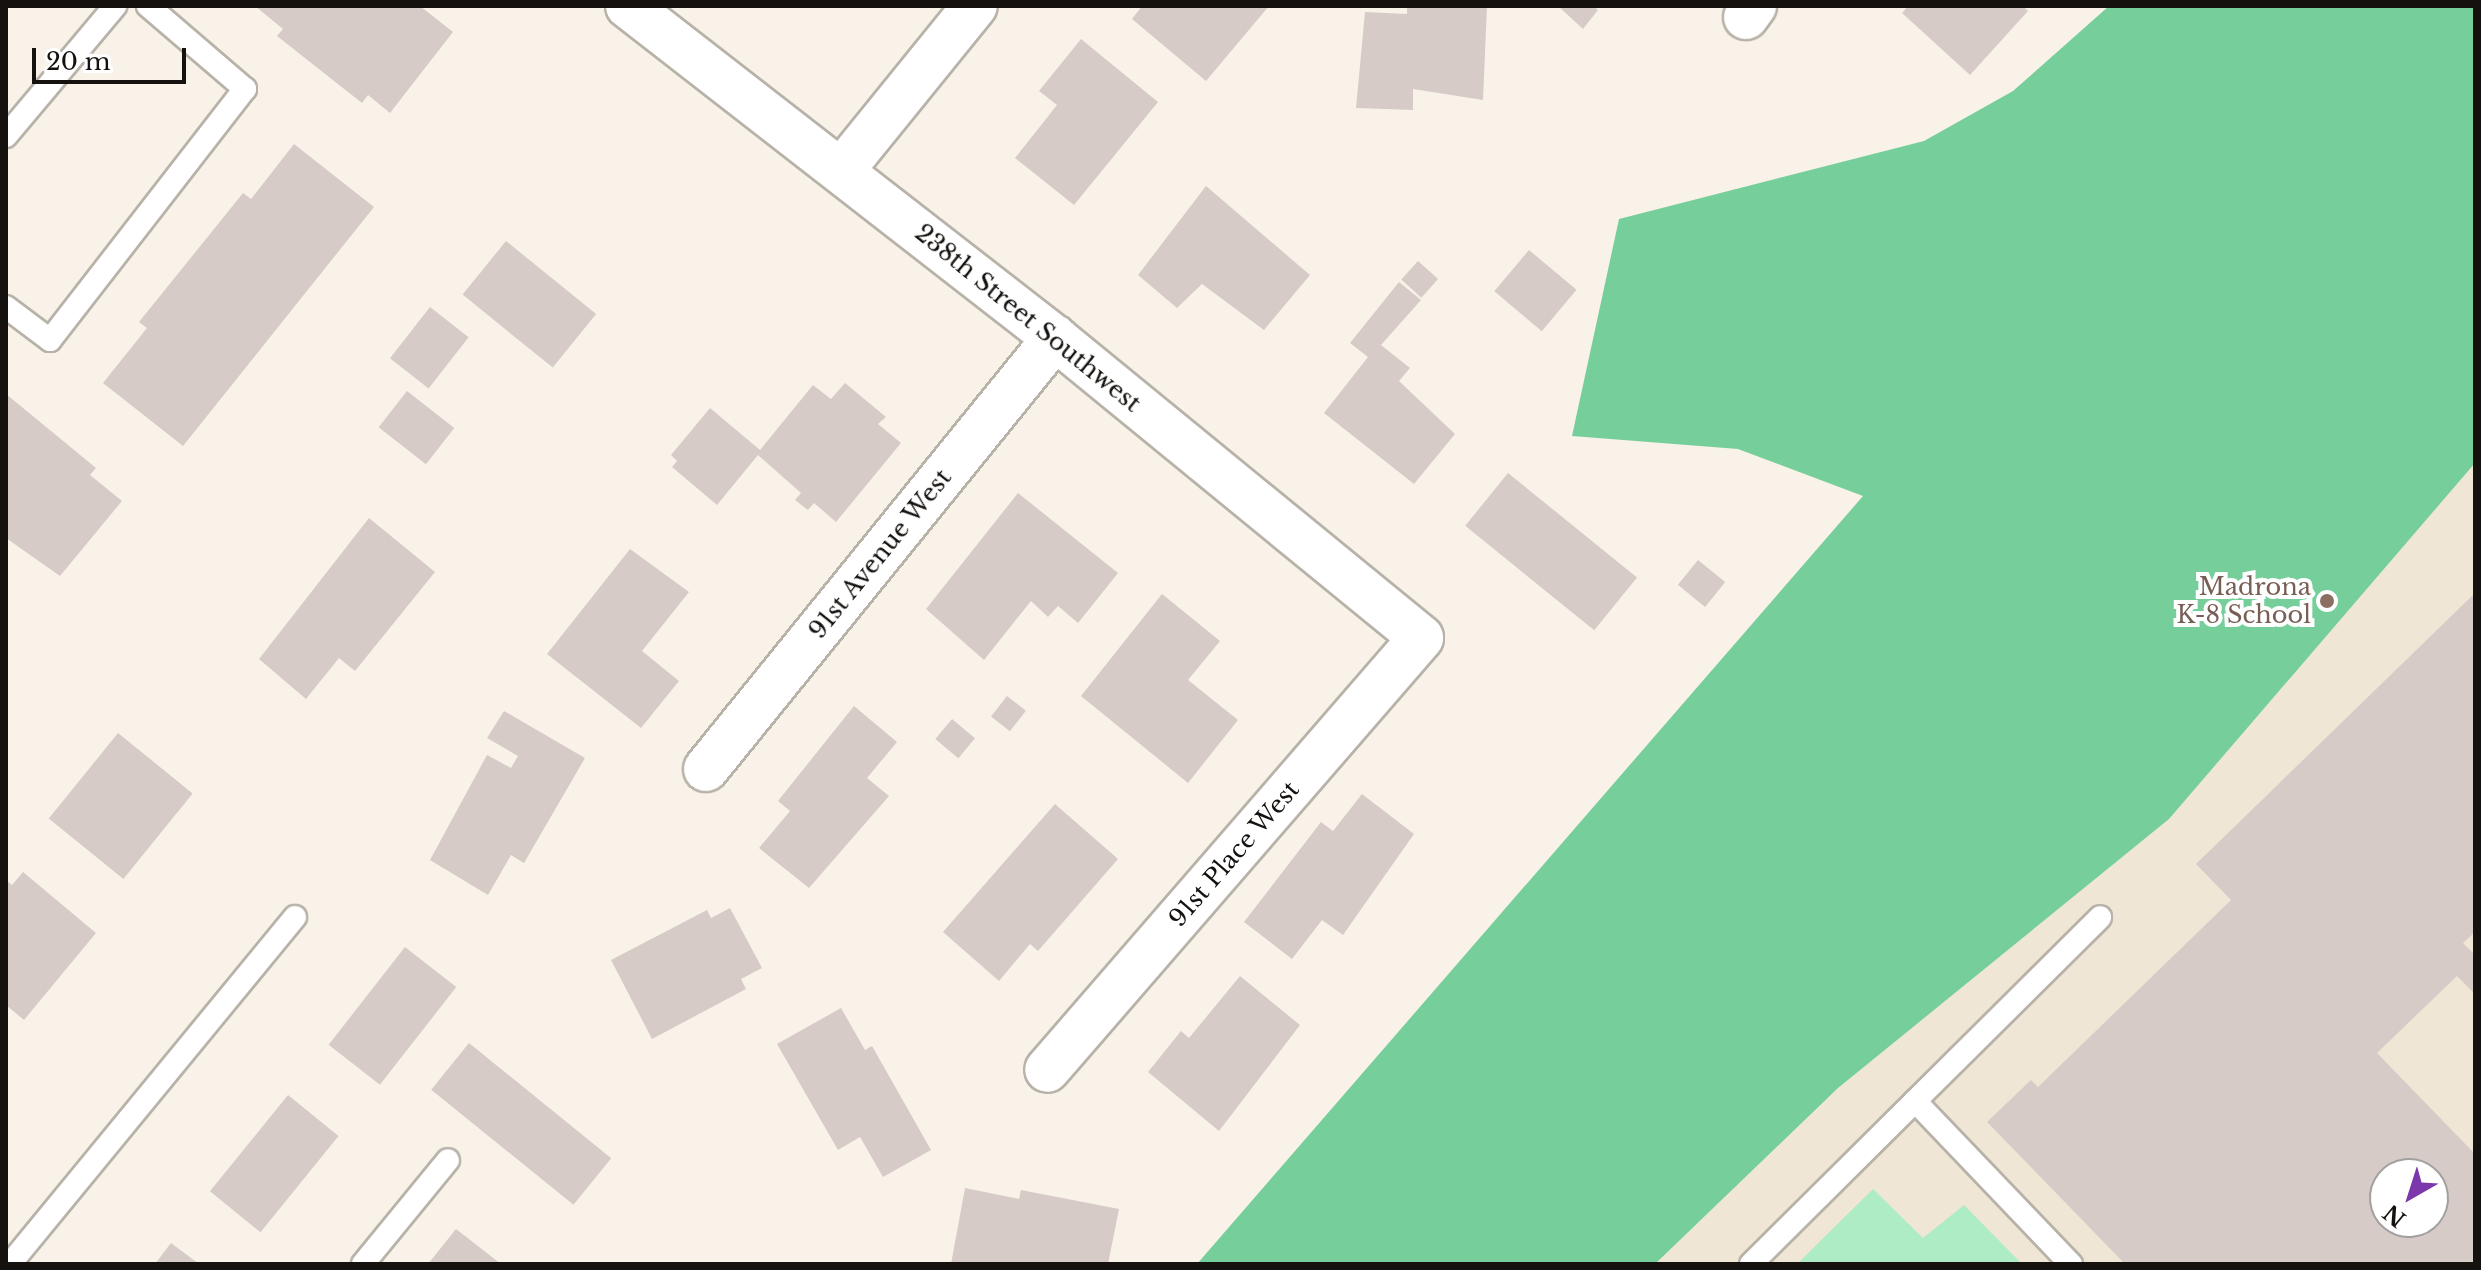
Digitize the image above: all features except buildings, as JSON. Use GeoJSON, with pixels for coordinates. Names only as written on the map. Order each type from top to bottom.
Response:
{"type":"FeatureCollection","features":[{"type":"Feature","properties":{"kind":"street","name":"238th Street Southwest"},"geometry":{"type":"LineString","coordinates":[[628,6],[1055,338],[1421,638]]}},
{"type":"Feature","properties":{"kind":"street"},"geometry":{"type":"LineString","coordinates":[[842,170],[975,6]]}},
{"type":"Feature","properties":{"kind":"street","name":"91st Avenue West"},"geometry":{"type":"LineString","coordinates":[[706,769],[1055,338]]}},
{"type":"Feature","properties":{"kind":"street","name":"91st Place West"},"geometry":{"type":"LineString","coordinates":[[1047,1070],[1421,638]]}},
{"type":"Feature","properties":{"kind":"lane"},"geometry":{"type":"LineString","coordinates":[[6,136],[115,6]]}},
{"type":"Feature","properties":{"kind":"lane"},"geometry":{"type":"LineString","coordinates":[[6,307],[50,340],[245,89],[148,6]]}},
{"type":"Feature","properties":{"kind":"lane"},"geometry":{"type":"LineString","coordinates":[[10,1264],[295,917]]}},
{"type":"Feature","properties":{"kind":"lane"},"geometry":{"type":"LineString","coordinates":[[1751,1264],[2100,917]]}},
{"type":"Feature","properties":{"kind":"lane"},"geometry":{"type":"LineString","coordinates":[[1915,1101],[2071,1264]]}},
{"type":"Feature","properties":{"kind":"lane"},"geometry":{"type":"LineString","coordinates":[[363,1264],[448,1160]]}},
{"type":"Feature","properties":{"kind":"shaded area","name":"Madrona K-8 School"},"geometry":{"type":"Polygon","coordinates":[[[2475,329],[2475,1264],[1438,1264],[2475,329]]]}},
{"type":"Feature","properties":{"kind":"green space"},"geometry":{"type":"Polygon","coordinates":[[[2109,6],[2475,6],[2475,463],[2169,819],[1838,1088],[1655,1264],[1197,1264],[1863,496],[1738,449],[1572,436],[1619,219],[1924,141],[2013,91],[2109,6]]]}},
{"type":"Feature","properties":{"kind":"green space"},"geometry":{"type":"Polygon","coordinates":[[[1873,1189],[1923,1238],[1964,1205],[2022,1264],[1797,1264],[1873,1189]]]}},
{"type":"Feature","properties":{"kind":"place","name":"Madrona K-8 School"},"geometry":{"type":"Point","coordinates":[2327,601]}}]}
